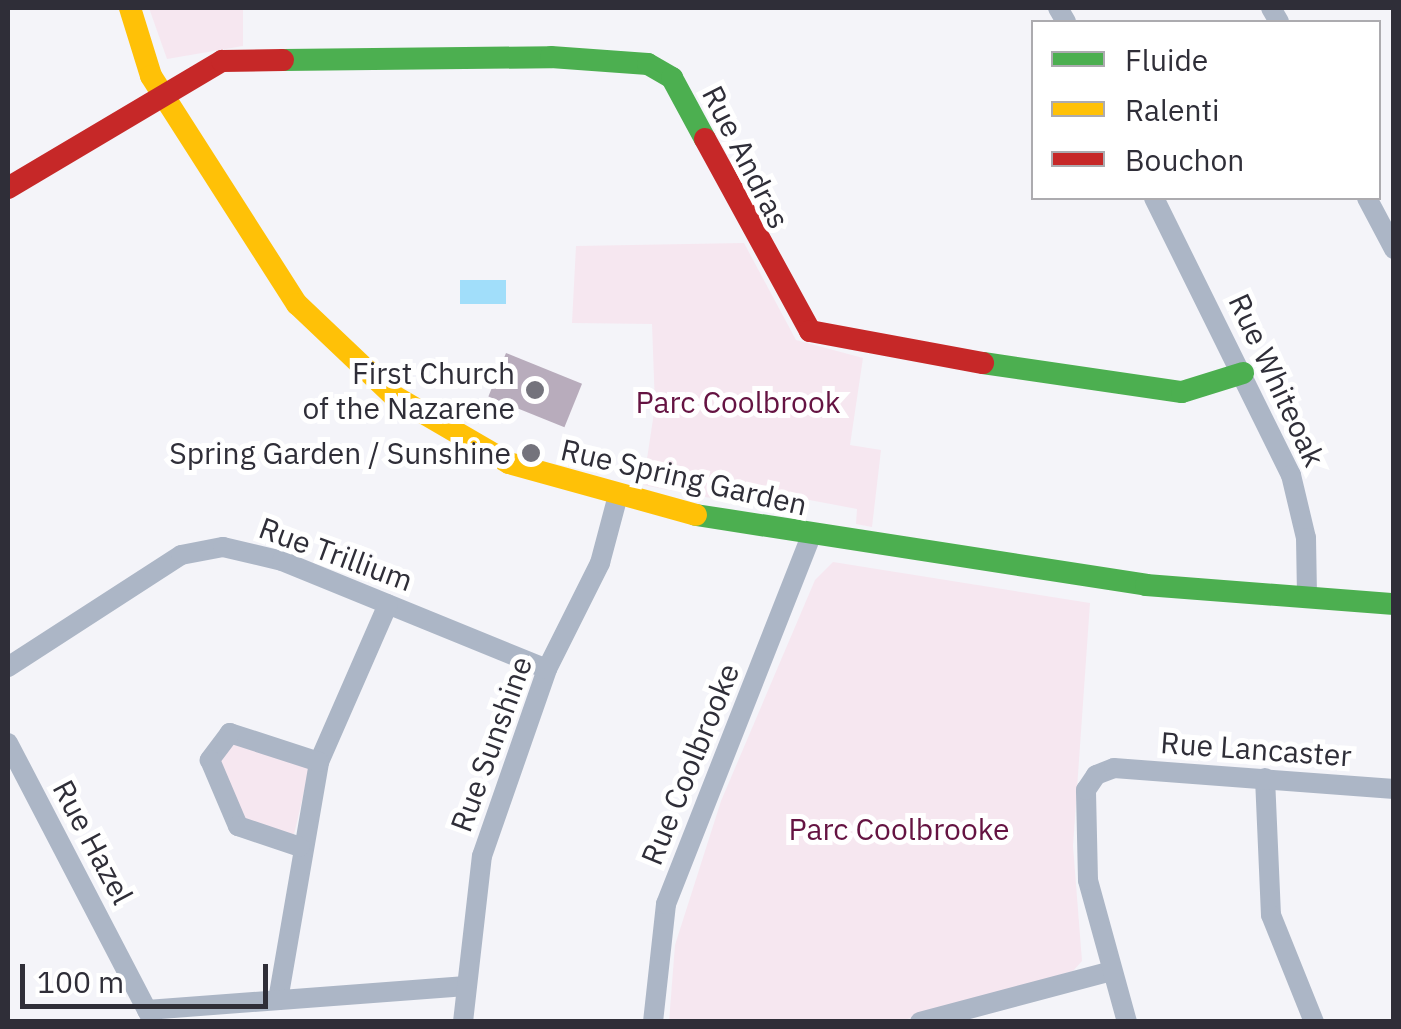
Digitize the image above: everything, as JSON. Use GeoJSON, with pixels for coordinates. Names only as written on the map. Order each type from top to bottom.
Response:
{"type":"FeatureCollection","features":[{"type":"Feature","properties":{"kind":"street","name":"Rue Spring Garden"},"geometry":{"type":"LineString","coordinates":[[130,8],[162,94],[265,262],[362,370],[488,453],[617,499],[811,536],[1074,576],[1394,604]]}},
{"type":"Feature","properties":{"kind":"street","name":"Rue Andras"},"geometry":{"type":"LineString","coordinates":[[8,188],[206,66],[234,60],[550,56],[648,64],[672,78],[810,331],[834,342],[1182,392],[1244,373]]}},
{"type":"Feature","properties":{"kind":"street","name":"Rue Whiteoak"},"geometry":{"type":"LineString","coordinates":[[1155,200],[1244,373],[1300,504],[1306,598]]}},
{"type":"Feature","properties":{"kind":"street"},"geometry":{"type":"LineString","coordinates":[[1368,200],[1394,249]]}},
{"type":"Feature","properties":{"kind":"street","name":"Rue Sunshine"},"geometry":{"type":"LineString","coordinates":[[464,1022],[482,856],[547,669],[584,605],[617,499]]}},
{"type":"Feature","properties":{"kind":"street","name":"Rue Coolbrooke"},"geometry":{"type":"LineString","coordinates":[[653,1022],[666,904],[811,536]]}},
{"type":"Feature","properties":{"kind":"street","name":"Rue Trillium"},"geometry":{"type":"LineString","coordinates":[[8,667],[181,555],[223,546],[388,604],[547,669]]}},
{"type":"Feature","properties":{"kind":"street"},"geometry":{"type":"LineString","coordinates":[[278,1000],[300,847],[319,762],[388,604]]}},
{"type":"Feature","properties":{"kind":"street"},"geometry":{"type":"LineString","coordinates":[[300,847],[238,826],[210,760],[230,733],[319,762]]}},
{"type":"Feature","properties":{"kind":"street","name":"Rue Hazel"},"geometry":{"type":"LineString","coordinates":[[8,743],[150,1016]]}},
{"type":"Feature","properties":{"kind":"street","name":"Rue Lancaster"},"geometry":{"type":"LineString","coordinates":[[1108,972],[1088,880],[1086,790],[1114,768],[1394,789]]}},
{"type":"Feature","properties":{"kind":"street"},"geometry":{"type":"LineString","coordinates":[[1265,778],[1271,914],[1314,1022]]}},
{"type":"Feature","properties":{"kind":"street"},"geometry":{"type":"LineString","coordinates":[[923,1021],[1108,972],[1127,1022]]}},
{"type":"Feature","properties":{"kind":"street"},"geometry":{"type":"LineString","coordinates":[[150,1016],[278,1000],[466,986]]}},
{"type":"Feature","properties":{"kind":"green space"},"geometry":{"type":"Polygon","coordinates":[[[149,8],[243,8],[243,46],[167,59],[149,8]]]}},
{"type":"Feature","properties":{"kind":"green space","name":"Parc Coolbrook"},"geometry":{"type":"Polygon","coordinates":[[[744,243],[796,340],[863,358],[850,445],[881,450],[872,527],[856,524],[857,509],[725,484],[721,500],[643,485],[655,406],[652,324],[572,323],[576,246],[744,243]]]}},
{"type":"Feature","properties":{"kind":"green space","name":"Parc Coolbrooke"},"geometry":{"type":"Polygon","coordinates":[[[833,562],[1090,603],[1073,846],[1082,961],[1073,971],[900,1021],[669,1022],[675,945],[721,801],[815,580],[833,562]]]}},
{"type":"Feature","properties":{"kind":"green space"},"geometry":{"type":"Polygon","coordinates":[[[238,744],[310,766],[293,839],[245,820],[220,764],[227,747],[238,744]]]}},
{"type":"Feature","properties":{"kind":"water"},"geometry":{"type":"Polygon","coordinates":[[[460,280],[506,280],[506,304],[460,304],[460,280]]]}},
{"type":"Feature","properties":{"kind":"building","name":"First Church of the Nazarene"},"geometry":{"type":"Polygon","coordinates":[[[506,353],[582,384],[564,427],[488,397],[506,353]]]}},
{"type":"Feature","properties":{"kind":"traffic: fast"},"geometry":{"type":"LineString","coordinates":[[283,60],[551,57],[648,64],[672,78],[705,139]]}},
{"type":"Feature","properties":{"kind":"traffic: fast"},"geometry":{"type":"LineString","coordinates":[[983,363],[1182,392],[1243,373]]}},
{"type":"Feature","properties":{"kind":"traffic: fast"},"geometry":{"type":"LineString","coordinates":[[696,515],[1146,585],[1394,604]]}},
{"type":"Feature","properties":{"kind":"traffic: slow"},"geometry":{"type":"LineString","coordinates":[[130,8],[151,76],[297,304],[394,396],[509,463],[696,515]]}},
{"type":"Feature","properties":{"kind":"traffic: jam"},"geometry":{"type":"LineString","coordinates":[[8,188],[222,61],[283,60]]}},
{"type":"Feature","properties":{"kind":"traffic: jam"},"geometry":{"type":"LineString","coordinates":[[705,139],[810,331],[983,363]]}},
{"type":"Feature","properties":{"kind":"place","name":"First Church of the Nazarene"},"geometry":{"type":"Point","coordinates":[535,390]}},
{"type":"Feature","properties":{"kind":"place","name":"Spring Garden / Sunshine"},"geometry":{"type":"Point","coordinates":[531,453]}}]}
